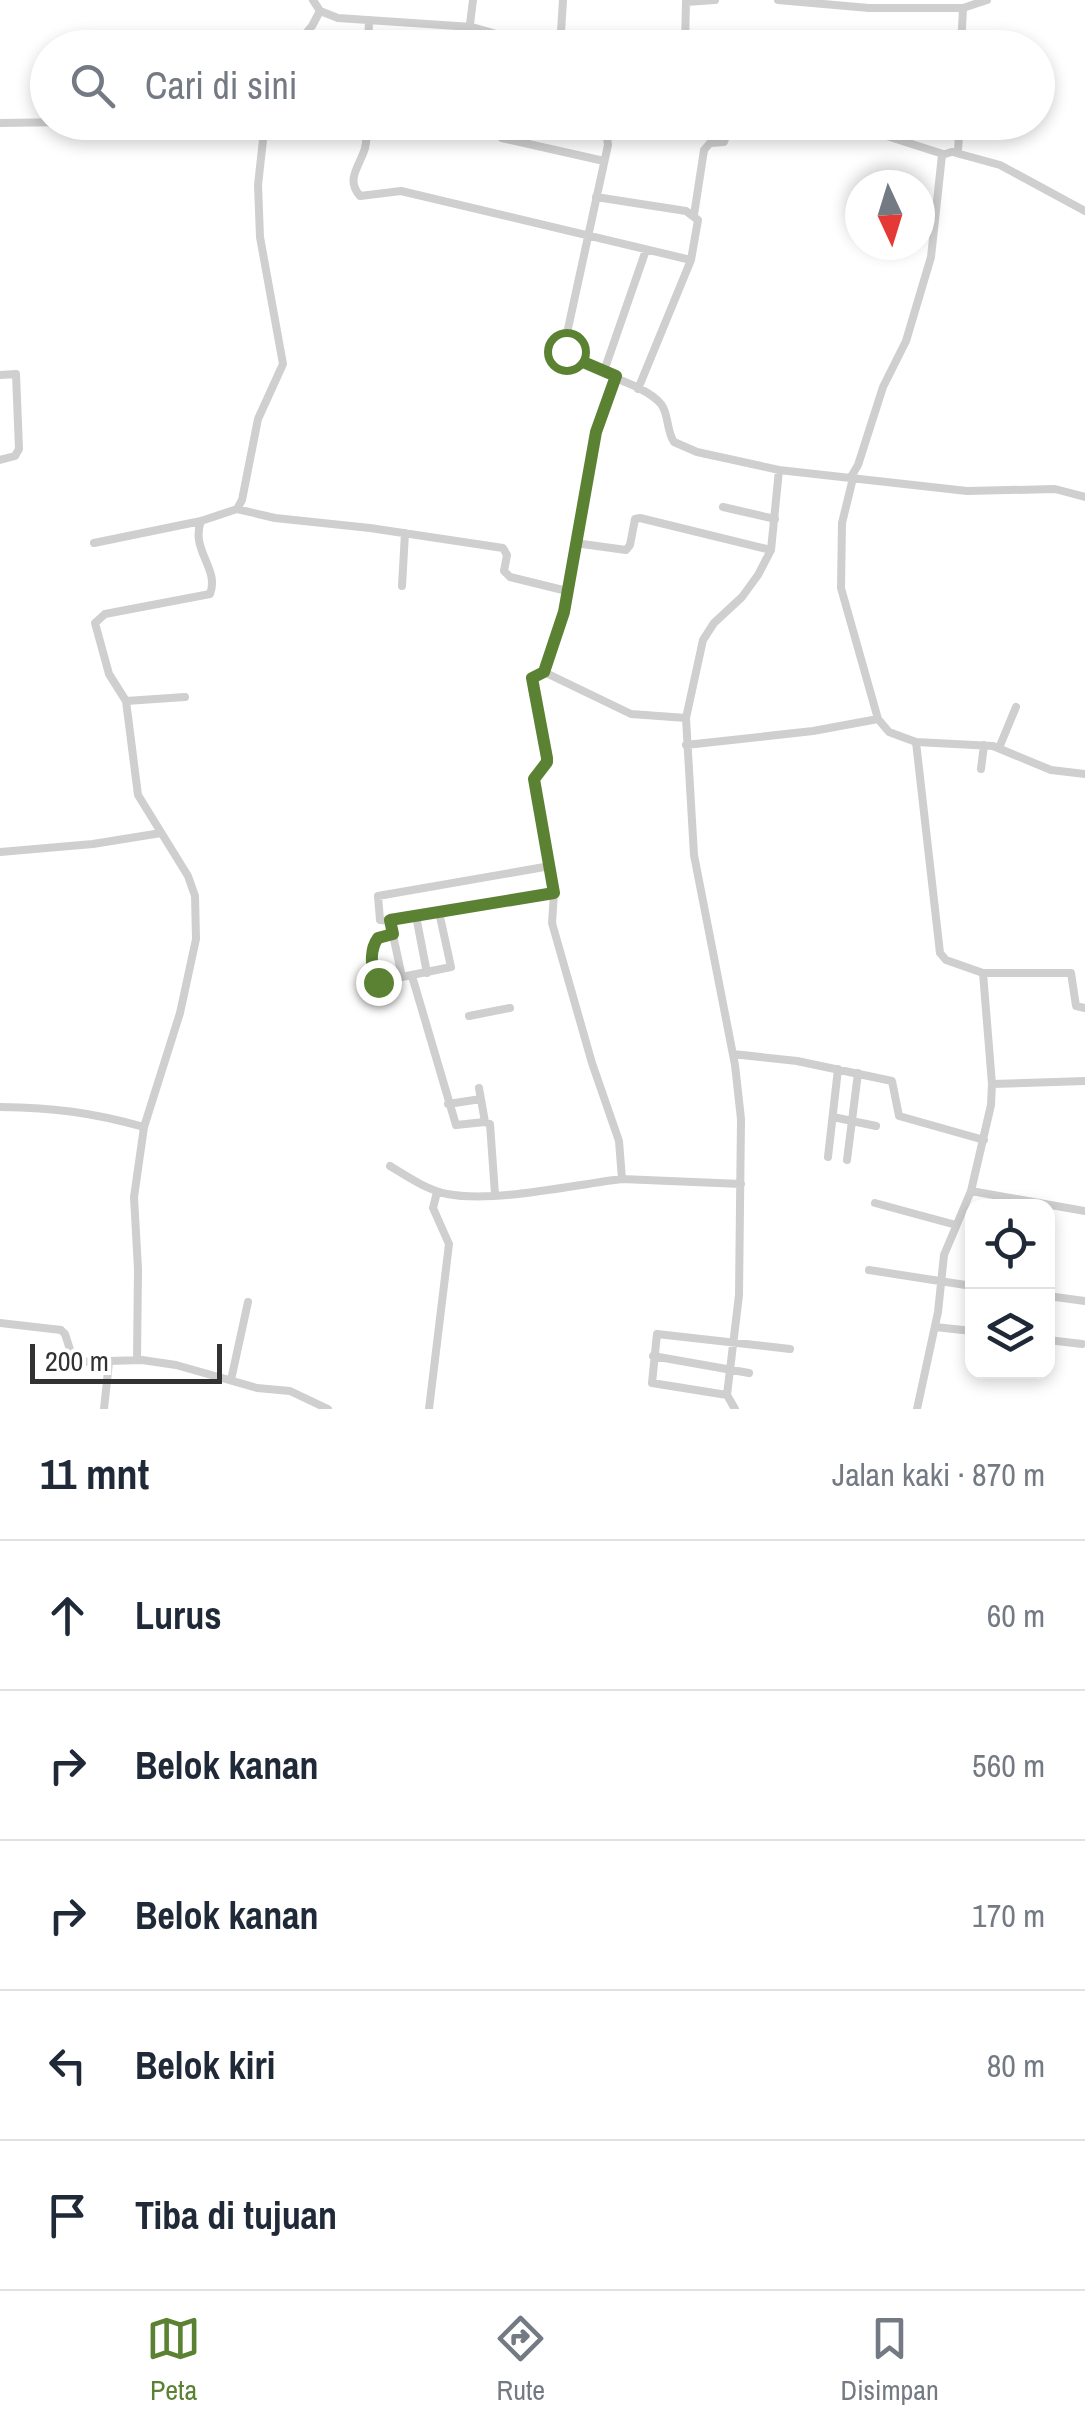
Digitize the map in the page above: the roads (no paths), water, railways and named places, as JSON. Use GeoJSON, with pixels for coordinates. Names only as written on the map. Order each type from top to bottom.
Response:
{"type":"FeatureCollection","features":[{"type":"Feature","properties":{"kind":"street"},"geometry":{"type":"LineString","coordinates":[[313,0],[320,12],[338,18],[472,26],[484,30]]}},
{"type":"Feature","properties":{"kind":"street"},"geometry":{"type":"LineString","coordinates":[[471,30],[473,0]]}},
{"type":"Feature","properties":{"kind":"street"},"geometry":{"type":"LineString","coordinates":[[562,30],[564,0]]}},
{"type":"Feature","properties":{"kind":"street"},"geometry":{"type":"LineString","coordinates":[[685,30],[686,1],[715,0]]}},
{"type":"Feature","properties":{"kind":"street"},"geometry":{"type":"LineString","coordinates":[[778,0],[869,8],[963,8],[986,0]]}},
{"type":"Feature","properties":{"kind":"street"},"geometry":{"type":"LineString","coordinates":[[962,30],[963,8]]}},
{"type":"Feature","properties":{"kind":"street"},"geometry":{"type":"LineString","coordinates":[[308,30],[320,12]]}},
{"type":"Feature","properties":{"kind":"street"},"geometry":{"type":"LineString","coordinates":[[369,20],[369,30]]}},
{"type":"Feature","properties":{"kind":"street"},"geometry":{"type":"LineString","coordinates":[[0,123],[30,123]]}},
{"type":"Feature","properties":{"kind":"street"},"geometry":{"type":"LineString","coordinates":[[237,510],[258,418],[284,364],[260,236],[258,186],[263,140]]}},
{"type":"Feature","properties":{"kind":"street"},"geometry":{"type":"LineString","coordinates":[[366,140],[353,176],[354,189],[360,196],[401,192],[691,260]]}},
{"type":"Feature","properties":{"kind":"street"},"geometry":{"type":"LineString","coordinates":[[511,140],[604,160]]}},
{"type":"Feature","properties":{"kind":"street"},"geometry":{"type":"LineString","coordinates":[[607,140],[564,347],[570,356],[616,376],[662,406],[671,438],[682,447],[779,470],[967,491],[1055,489],[1085,496]]}},
{"type":"Feature","properties":{"kind":"street"},"geometry":{"type":"LineString","coordinates":[[638,390],[691,260],[698,227],[694,215],[704,150],[710,143],[725,140]]}},
{"type":"Feature","properties":{"kind":"street"},"geometry":{"type":"LineString","coordinates":[[899,140],[943,154],[956,152],[1000,165],[1085,211]]}},
{"type":"Feature","properties":{"kind":"street"},"geometry":{"type":"LineString","coordinates":[[956,152],[958,140]]}},
{"type":"Feature","properties":{"kind":"street"},"geometry":{"type":"LineString","coordinates":[[943,154],[931,257],[906,342],[882,387],[852,477],[842,523],[841,588],[878,719],[888,732],[916,742],[999,748],[1050,770],[1085,774]]}},
{"type":"Feature","properties":{"kind":"street"},"geometry":{"type":"LineString","coordinates":[[596,196],[694,215]]}},
{"type":"Feature","properties":{"kind":"street"},"geometry":{"type":"LineString","coordinates":[[604,371],[646,250]]}},
{"type":"Feature","properties":{"kind":"street"},"geometry":{"type":"LineString","coordinates":[[0,374],[16,374],[20,449],[15,456],[0,460]]}},
{"type":"Feature","properties":{"kind":"street"},"geometry":{"type":"LineString","coordinates":[[544,672],[561,624],[596,432],[616,376]]}},
{"type":"Feature","properties":{"kind":"street"},"geometry":{"type":"LineString","coordinates":[[734,1409],[727,1395],[739,1295],[742,1119],[694,855],[686,718],[704,640],[714,623],[758,576],[771,550],[779,470]]}},
{"type":"Feature","properties":{"kind":"street"},"geometry":{"type":"LineString","coordinates":[[723,507],[775,519]]}},
{"type":"Feature","properties":{"kind":"street"},"geometry":{"type":"LineString","coordinates":[[94,543],[237,510],[503,548],[507,555],[504,570],[510,577],[566,591]]}},
{"type":"Feature","properties":{"kind":"street"},"geometry":{"type":"LineString","coordinates":[[575,543],[626,550],[634,519],[640,518],[771,550]]}},
{"type":"Feature","properties":{"kind":"street"},"geometry":{"type":"LineString","coordinates":[[136,1360],[138,1268],[134,1197],[144,1127],[180,1014],[196,938],[193,888],[138,795],[126,701],[109,674],[95,622],[105,614],[210,594],[213,580],[196,536],[201,521]]}},
{"type":"Feature","properties":{"kind":"street"},"geometry":{"type":"LineString","coordinates":[[402,586],[404,534]]}},
{"type":"Feature","properties":{"kind":"street"},"geometry":{"type":"LineString","coordinates":[[622,1178],[619,1141],[552,923],[554,893],[534,779],[547,762],[532,687],[536,674],[544,672],[632,714],[686,718]]}},
{"type":"Feature","properties":{"kind":"street"},"geometry":{"type":"LineString","coordinates":[[126,701],[186,697]]}},
{"type":"Feature","properties":{"kind":"street"},"geometry":{"type":"LineString","coordinates":[[999,748],[1016,707]]}},
{"type":"Feature","properties":{"kind":"street"},"geometry":{"type":"LineString","coordinates":[[686,745],[813,731],[878,719]]}},
{"type":"Feature","properties":{"kind":"street"},"geometry":{"type":"LineString","coordinates":[[916,742],[930,842],[938,947],[946,960],[983,974],[1071,973],[1075,1004],[1085,1008]]}},
{"type":"Feature","properties":{"kind":"street"},"geometry":{"type":"LineString","coordinates":[[981,769],[984,745]]}},
{"type":"Feature","properties":{"kind":"street"},"geometry":{"type":"LineString","coordinates":[[0,852],[161,833]]}},
{"type":"Feature","properties":{"kind":"street"},"geometry":{"type":"LineString","coordinates":[[550,866],[378,896],[380,920],[554,893]]}},
{"type":"Feature","properties":{"kind":"street"},"geometry":{"type":"LineString","coordinates":[[393,934],[378,938],[374,944],[374,980],[451,966],[439,912]]}},
{"type":"Feature","properties":{"kind":"street"},"geometry":{"type":"LineString","coordinates":[[416,916],[426,973]]}},
{"type":"Feature","properties":{"kind":"street"},"geometry":{"type":"LineString","coordinates":[[390,920],[457,1126],[490,1124],[494,1194]]}},
{"type":"Feature","properties":{"kind":"street"},"geometry":{"type":"LineString","coordinates":[[917,1409],[935,1327],[944,1255],[972,1191],[984,1140],[992,1084],[983,974]]}},
{"type":"Feature","properties":{"kind":"street"},"geometry":{"type":"LineString","coordinates":[[469,1016],[510,1008]]}},
{"type":"Feature","properties":{"kind":"street"},"geometry":{"type":"LineString","coordinates":[[732,1054],[838,1069],[894,1083],[899,1116],[984,1140]]}},
{"type":"Feature","properties":{"kind":"street"},"geometry":{"type":"LineString","coordinates":[[828,1157],[838,1069]]}},
{"type":"Feature","properties":{"kind":"street"},"geometry":{"type":"LineString","coordinates":[[847,1160],[858,1073]]}},
{"type":"Feature","properties":{"kind":"street"},"geometry":{"type":"LineString","coordinates":[[992,1084],[1085,1081]]}},
{"type":"Feature","properties":{"kind":"street"},"geometry":{"type":"LineString","coordinates":[[479,1088],[485,1122]]}},
{"type":"Feature","properties":{"kind":"street"},"geometry":{"type":"LineString","coordinates":[[448,1104],[481,1099]]}},
{"type":"Feature","properties":{"kind":"street"},"geometry":{"type":"LineString","coordinates":[[0,1108],[55,1107],[92,1112],[144,1127]]}},
{"type":"Feature","properties":{"kind":"street"},"geometry":{"type":"LineString","coordinates":[[833,1117],[876,1126]]}},
{"type":"Feature","properties":{"kind":"street"},"geometry":{"type":"LineString","coordinates":[[390,1166],[446,1194],[494,1194],[622,1178],[742,1184]]}},
{"type":"Feature","properties":{"kind":"street"},"geometry":{"type":"LineString","coordinates":[[972,1191],[1085,1211]]}},
{"type":"Feature","properties":{"kind":"street"},"geometry":{"type":"LineString","coordinates":[[429,1409],[449,1244],[433,1208],[446,1194]]}},
{"type":"Feature","properties":{"kind":"street"},"geometry":{"type":"LineString","coordinates":[[875,1203],[956,1225]]}},
{"type":"Feature","properties":{"kind":"street"},"geometry":{"type":"LineString","coordinates":[[869,1270],[965,1285]]}},
{"type":"Feature","properties":{"kind":"street"},"geometry":{"type":"LineString","coordinates":[[1055,1297],[1085,1301]]}},
{"type":"Feature","properties":{"kind":"street"},"geometry":{"type":"LineString","coordinates":[[231,1380],[248,1302]]}},
{"type":"Feature","properties":{"kind":"street"},"geometry":{"type":"LineString","coordinates":[[0,1323],[60,1330],[65,1334],[72,1361],[136,1360],[176,1365],[264,1390],[290,1391],[328,1409]]}},
{"type":"Feature","properties":{"kind":"street"},"geometry":{"type":"LineString","coordinates":[[935,1327],[965,1331]]}},
{"type":"Feature","properties":{"kind":"street"},"geometry":{"type":"LineString","coordinates":[[727,1395],[652,1383],[659,1333],[790,1349]]}},
{"type":"Feature","properties":{"kind":"street"},"geometry":{"type":"LineString","coordinates":[[1055,1341],[1082,1344]]}},
{"type":"Feature","properties":{"kind":"street"},"geometry":{"type":"LineString","coordinates":[[653,1356],[749,1373]]}},
{"type":"Feature","properties":{"kind":"street"},"geometry":{"type":"LineString","coordinates":[[104,1409],[109,1362]]}}]}
